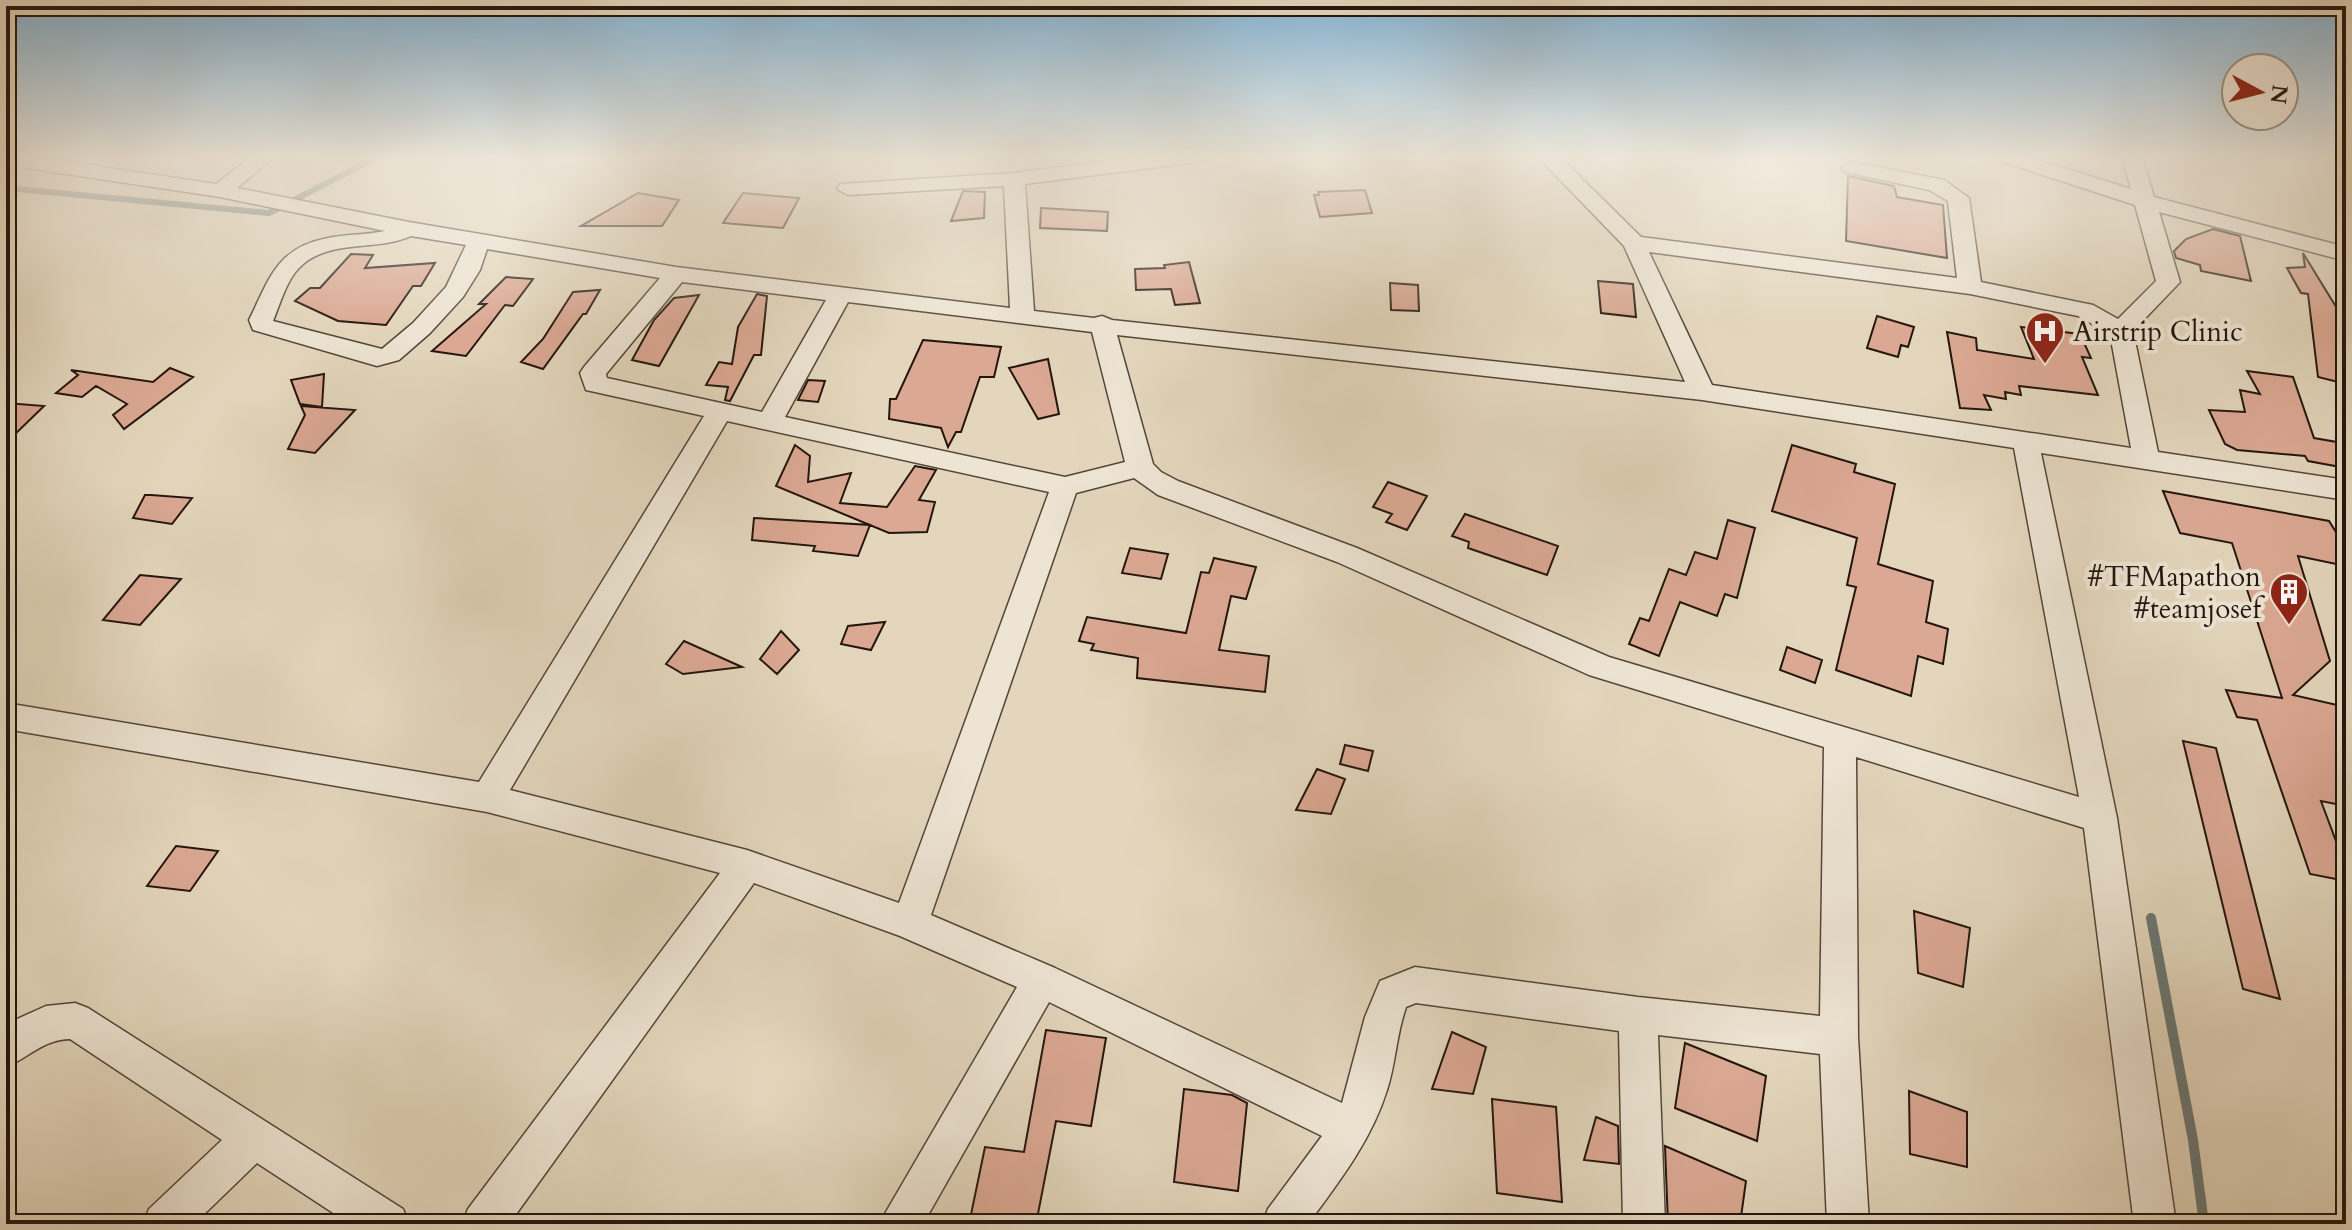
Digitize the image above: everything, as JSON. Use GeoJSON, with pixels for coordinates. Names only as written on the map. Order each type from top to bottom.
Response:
{"type":"FeatureCollection","features":[{"type":"Feature","properties":{"kind":"street"},"geometry":{"type":"LineString","coordinates":[[331,213],[676,274],[1022,317],[1102,323],[1702,392],[2026,443],[2146,457],[2346,490]]}},
{"type":"Feature","properties":{"kind":"street"},"geometry":{"type":"LineString","coordinates":[[1016,213],[1022,317]]}},
{"type":"Feature","properties":{"kind":"street"},"geometry":{"type":"LineString","coordinates":[[1604,213],[1634,243],[1702,392]]}},
{"type":"Feature","properties":{"kind":"street"},"geometry":{"type":"LineString","coordinates":[[1960,213],[1970,287]]}},
{"type":"Feature","properties":{"kind":"street"},"geometry":{"type":"LineString","coordinates":[[2121,330],[2168,282],[2150,213]]}},
{"type":"Feature","properties":{"kind":"street"},"geometry":{"type":"LineString","coordinates":[[2194,213],[2346,254]]}},
{"type":"Feature","properties":{"kind":"street"},"geometry":{"type":"LineString","coordinates":[[409,229],[388,239],[338,243],[304,254],[290,263],[261,320],[262,325],[377,358],[390,355],[451,296],[469,270],[470,257],[480,241]]}},
{"type":"Feature","properties":{"kind":"street"},"geometry":{"type":"LineString","coordinates":[[1634,243],[1970,287],[2085,310],[2121,330],[2146,457]]}},
{"type":"Feature","properties":{"kind":"street"},"geometry":{"type":"LineString","coordinates":[[676,274],[593,373],[592,380],[599,387],[1065,486],[1140,467]]}},
{"type":"Feature","properties":{"kind":"street"},"geometry":{"type":"LineString","coordinates":[[769,422],[840,296]]}},
{"type":"Feature","properties":{"kind":"street"},"geometry":{"type":"LineString","coordinates":[[1102,323],[1140,467],[1151,479],[1168,488],[1347,555],[1600,666],[2100,818]]}},
{"type":"Feature","properties":{"kind":"street"},"geometry":{"type":"LineString","coordinates":[[487,798],[719,412]]}},
{"type":"Feature","properties":{"kind":"street"},"geometry":{"type":"LineString","coordinates":[[2026,443],[2100,818],[2155,1224]]}},
{"type":"Feature","properties":{"kind":"street"},"geometry":{"type":"LineString","coordinates":[[910,923],[1065,486]]}},
{"type":"Feature","properties":{"kind":"street"},"geometry":{"type":"LineString","coordinates":[[6,716],[487,798],[747,865],[910,923],[1042,980],[1350,1128]]}},
{"type":"Feature","properties":{"kind":"street"},"geometry":{"type":"LineString","coordinates":[[1840,741],[1839,1037],[1848,1224]]}},
{"type":"Feature","properties":{"kind":"street"},"geometry":{"type":"LineString","coordinates":[[483,1224],[747,865]]}},
{"type":"Feature","properties":{"kind":"street"},"geometry":{"type":"LineString","coordinates":[[900,1224],[1042,980]]}},
{"type":"Feature","properties":{"kind":"street"},"geometry":{"type":"LineString","coordinates":[[1283,1224],[1350,1128],[1367,1090],[1382,1015],[1393,994],[1415,985],[1638,1015],[1839,1037]]}},
{"type":"Feature","properties":{"kind":"street"},"geometry":{"type":"LineString","coordinates":[[1638,1015],[1644,1224]]}},
{"type":"Feature","properties":{"kind":"street"},"geometry":{"type":"LineString","coordinates":[[6,1048],[18,1036],[51,1020],[75,1021],[388,1224]]}},
{"type":"Feature","properties":{"kind":"street"},"geometry":{"type":"LineString","coordinates":[[164,1224],[254,1137]]}},
{"type":"Feature","properties":{"kind":"building"},"geometry":{"type":"Polygon","coordinates":[[[603,213],[670,213],[662,226],[581,226],[603,213]]]}},
{"type":"Feature","properties":{"kind":"building"},"geometry":{"type":"Polygon","coordinates":[[[729,213],[791,213],[783,228],[723,223],[729,213]]]}},
{"type":"Feature","properties":{"kind":"building"},"geometry":{"type":"Polygon","coordinates":[[[954,213],[984,213],[984,218],[951,221],[954,213]]]}},
{"type":"Feature","properties":{"kind":"building"},"geometry":{"type":"Polygon","coordinates":[[[1041,213],[1108,213],[1107,231],[1040,228],[1041,213]]]}},
{"type":"Feature","properties":{"kind":"building"},"geometry":{"type":"Polygon","coordinates":[[[1319,213],[1367,213],[1320,217],[1319,213]]]}},
{"type":"Feature","properties":{"kind":"building"},"geometry":{"type":"Polygon","coordinates":[[[1847,213],[1944,213],[1947,258],[1846,241],[1847,213]]]}},
{"type":"Feature","properties":{"kind":"building"},"geometry":{"type":"Polygon","coordinates":[[[2213,229],[2240,236],[2251,281],[2201,271],[2200,265],[2176,258],[2174,251],[2186,239],[2213,229]]]}},
{"type":"Feature","properties":{"kind":"building"},"geometry":{"type":"Polygon","coordinates":[[[2303,253],[2338,310],[2346,384],[2318,377],[2308,294],[2301,293],[2287,268],[2305,267],[2303,253]]]}},
{"type":"Feature","properties":{"kind":"building"},"geometry":{"type":"Polygon","coordinates":[[[351,254],[373,255],[365,268],[435,263],[421,286],[413,286],[386,325],[338,321],[295,301],[310,288],[320,288],[351,254]]]}},
{"type":"Feature","properties":{"kind":"building"},"geometry":{"type":"Polygon","coordinates":[[[1189,262],[1200,303],[1175,305],[1171,289],[1136,290],[1135,269],[1165,268],[1164,265],[1189,262]]]}},
{"type":"Feature","properties":{"kind":"building"},"geometry":{"type":"Polygon","coordinates":[[[506,277],[533,279],[513,306],[505,305],[466,356],[432,351],[486,304],[479,304],[506,277]]]}},
{"type":"Feature","properties":{"kind":"building"},"geometry":{"type":"Polygon","coordinates":[[[1598,281],[1633,284],[1636,317],[1601,313],[1598,281]]]}},
{"type":"Feature","properties":{"kind":"building"},"geometry":{"type":"Polygon","coordinates":[[[1390,283],[1418,285],[1419,311],[1391,310],[1390,283]]]}},
{"type":"Feature","properties":{"kind":"building"},"geometry":{"type":"Polygon","coordinates":[[[600,290],[586,314],[543,369],[521,362],[543,339],[573,292],[600,290]]]}},
{"type":"Feature","properties":{"kind":"building"},"geometry":{"type":"Polygon","coordinates":[[[757,294],[767,296],[761,355],[754,355],[730,401],[725,400],[728,387],[706,385],[719,362],[732,364],[738,327],[757,294]]]}},
{"type":"Feature","properties":{"kind":"building"},"geometry":{"type":"Polygon","coordinates":[[[699,295],[659,366],[632,360],[654,320],[674,298],[699,295]]]}},
{"type":"Feature","properties":{"kind":"building"},"geometry":{"type":"Polygon","coordinates":[[[1877,316],[1914,327],[1908,347],[1901,345],[1898,357],[1867,348],[1877,316]]]}},
{"type":"Feature","properties":{"kind":"building"},"geometry":{"type":"Polygon","coordinates":[[[2021,327],[2080,334],[2091,358],[2082,357],[2098,395],[2019,386],[2021,395],[2005,392],[2006,399],[1984,395],[1991,410],[1960,408],[1947,332],[1976,338],[1977,350],[2034,359],[2021,327]]]}},
{"type":"Feature","properties":{"kind":"building"},"geometry":{"type":"Polygon","coordinates":[[[923,340],[1001,347],[994,377],[980,377],[961,432],[956,432],[948,447],[941,428],[889,419],[890,399],[896,399],[923,340]]]}},
{"type":"Feature","properties":{"kind":"building"},"geometry":{"type":"Polygon","coordinates":[[[1048,359],[1059,414],[1038,419],[1009,368],[1048,359]]]}},
{"type":"Feature","properties":{"kind":"building"},"geometry":{"type":"Polygon","coordinates":[[[170,368],[193,377],[124,429],[113,415],[127,404],[96,386],[82,397],[56,393],[78,375],[71,370],[153,382],[170,368]]]}},
{"type":"Feature","properties":{"kind":"building"},"geometry":{"type":"Polygon","coordinates":[[[2247,371],[2293,377],[2314,438],[2346,446],[2346,468],[2308,461],[2305,456],[2237,450],[2225,444],[2209,410],[2245,412],[2240,390],[2260,394],[2247,371]]]}},
{"type":"Feature","properties":{"kind":"building"},"geometry":{"type":"Polygon","coordinates":[[[324,374],[322,407],[300,404],[291,380],[324,374]]]}},
{"type":"Feature","properties":{"kind":"building"},"geometry":{"type":"Polygon","coordinates":[[[808,380],[825,381],[818,402],[798,400],[808,380]]]}},
{"type":"Feature","properties":{"kind":"building"},"geometry":{"type":"Polygon","coordinates":[[[6,403],[44,406],[6,443],[6,403]]]}},
{"type":"Feature","properties":{"kind":"building"},"geometry":{"type":"Polygon","coordinates":[[[301,406],[355,410],[315,453],[288,449],[305,415],[301,406]]]}},
{"type":"Feature","properties":{"kind":"building"},"geometry":{"type":"Polygon","coordinates":[[[795,445],[810,456],[808,482],[851,473],[840,503],[887,507],[915,466],[936,470],[919,500],[935,502],[927,532],[889,533],[776,486],[795,445]]]}},
{"type":"Feature","properties":{"kind":"building"},"geometry":{"type":"Polygon","coordinates":[[[1792,445],[1856,464],[1854,472],[1895,484],[1878,564],[1933,581],[1926,622],[1948,629],[1943,664],[1918,656],[1911,696],[1836,670],[1856,587],[1847,585],[1857,538],[1772,511],[1792,445]]]}},
{"type":"Feature","properties":{"kind":"building"},"geometry":{"type":"Polygon","coordinates":[[[1388,482],[1427,496],[1407,530],[1386,522],[1392,514],[1373,507],[1388,482]]]}},
{"type":"Feature","properties":{"kind":"building"},"geometry":{"type":"Polygon","coordinates":[[[2163,491],[2329,521],[2346,548],[2346,566],[2298,556],[2330,661],[2293,695],[2346,707],[2346,806],[2321,801],[2339,849],[2346,850],[2346,881],[2310,874],[2257,720],[2237,717],[2226,690],[2282,698],[2232,543],[2180,533],[2163,491]]]}},
{"type":"Feature","properties":{"kind":"building"},"geometry":{"type":"Polygon","coordinates":[[[145,495],[192,498],[172,524],[133,518],[145,495]]]}},
{"type":"Feature","properties":{"kind":"building"},"geometry":{"type":"Polygon","coordinates":[[[1465,514],[1558,546],[1547,575],[1468,548],[1469,542],[1452,536],[1465,514]]]}},
{"type":"Feature","properties":{"kind":"building"},"geometry":{"type":"Polygon","coordinates":[[[754,518],[870,525],[858,556],[813,551],[815,546],[752,540],[754,518]]]}},
{"type":"Feature","properties":{"kind":"building"},"geometry":{"type":"Polygon","coordinates":[[[1728,520],[1755,528],[1737,598],[1725,594],[1717,616],[1680,602],[1659,656],[1629,644],[1640,618],[1649,621],[1669,569],[1686,575],[1695,552],[1717,559],[1728,520]]]}},
{"type":"Feature","properties":{"kind":"building"},"geometry":{"type":"Polygon","coordinates":[[[1130,548],[1168,554],[1161,579],[1122,573],[1130,548]]]}},
{"type":"Feature","properties":{"kind":"building"},"geometry":{"type":"Polygon","coordinates":[[[1214,558],[1256,567],[1246,599],[1231,596],[1219,650],[1269,656],[1265,692],[1137,678],[1138,658],[1091,650],[1094,644],[1079,641],[1087,617],[1186,633],[1201,572],[1209,573],[1214,558]]]}},
{"type":"Feature","properties":{"kind":"building"},"geometry":{"type":"Polygon","coordinates":[[[140,575],[181,579],[140,625],[103,620],[140,575]]]}},
{"type":"Feature","properties":{"kind":"building"},"geometry":{"type":"Polygon","coordinates":[[[885,622],[871,650],[841,644],[848,626],[885,622]]]}},
{"type":"Feature","properties":{"kind":"building"},"geometry":{"type":"Polygon","coordinates":[[[781,631],[799,650],[777,674],[760,659],[781,631]]]}},
{"type":"Feature","properties":{"kind":"building"},"geometry":{"type":"Polygon","coordinates":[[[684,641],[742,667],[683,674],[666,664],[684,641]]]}},
{"type":"Feature","properties":{"kind":"building"},"geometry":{"type":"Polygon","coordinates":[[[1787,647],[1822,660],[1815,683],[1780,670],[1787,647]]]}},
{"type":"Feature","properties":{"kind":"building"},"geometry":{"type":"Polygon","coordinates":[[[2183,741],[2216,748],[2280,999],[2243,989],[2183,741]]]}},
{"type":"Feature","properties":{"kind":"building"},"geometry":{"type":"Polygon","coordinates":[[[1345,745],[1373,751],[1368,771],[1340,764],[1345,745]]]}},
{"type":"Feature","properties":{"kind":"building"},"geometry":{"type":"Polygon","coordinates":[[[1317,769],[1345,779],[1331,814],[1296,810],[1317,769]]]}},
{"type":"Feature","properties":{"kind":"building"},"geometry":{"type":"Polygon","coordinates":[[[176,846],[218,851],[190,891],[147,886],[176,846]]]}},
{"type":"Feature","properties":{"kind":"building"},"geometry":{"type":"Polygon","coordinates":[[[1914,911],[1970,928],[1963,987],[1918,973],[1914,911]]]}},
{"type":"Feature","properties":{"kind":"building"},"geometry":{"type":"Polygon","coordinates":[[[1046,1030],[1106,1038],[1091,1126],[1056,1121],[1036,1224],[969,1224],[985,1147],[1024,1152],[1046,1030]]]}},
{"type":"Feature","properties":{"kind":"building"},"geometry":{"type":"Polygon","coordinates":[[[1452,1032],[1486,1047],[1473,1094],[1432,1089],[1452,1032]]]}},
{"type":"Feature","properties":{"kind":"building"},"geometry":{"type":"Polygon","coordinates":[[[1685,1043],[1766,1076],[1757,1141],[1675,1108],[1685,1043]]]}},
{"type":"Feature","properties":{"kind":"building"},"geometry":{"type":"Polygon","coordinates":[[[1184,1089],[1232,1095],[1247,1103],[1238,1191],[1174,1182],[1184,1089]]]}},
{"type":"Feature","properties":{"kind":"building"},"geometry":{"type":"Polygon","coordinates":[[[1909,1091],[1967,1112],[1967,1167],[1910,1154],[1909,1091]]]}},
{"type":"Feature","properties":{"kind":"building"},"geometry":{"type":"Polygon","coordinates":[[[1492,1099],[1556,1107],[1562,1202],[1497,1193],[1492,1099]]]}},
{"type":"Feature","properties":{"kind":"building"},"geometry":{"type":"Polygon","coordinates":[[[1596,1117],[1618,1126],[1619,1164],[1584,1160],[1596,1117]]]}},
{"type":"Feature","properties":{"kind":"building"},"geometry":{"type":"Polygon","coordinates":[[[1665,1146],[1746,1181],[1740,1224],[1668,1224],[1665,1146]]]}},
{"type":"Feature","properties":{"kind":"waterway"},"geometry":{"type":"LineString","coordinates":[[2151,918],[2193,1140],[2204,1224]]}},
{"type":"Feature","properties":{"kind":"place","name":"Airstrip Clinic"},"geometry":{"type":"Point","coordinates":[2045,365]}},
{"type":"Feature","properties":{"kind":"place","name":"#TFMapathon #teamjosef"},"geometry":{"type":"Point","coordinates":[2289,626]}}]}
